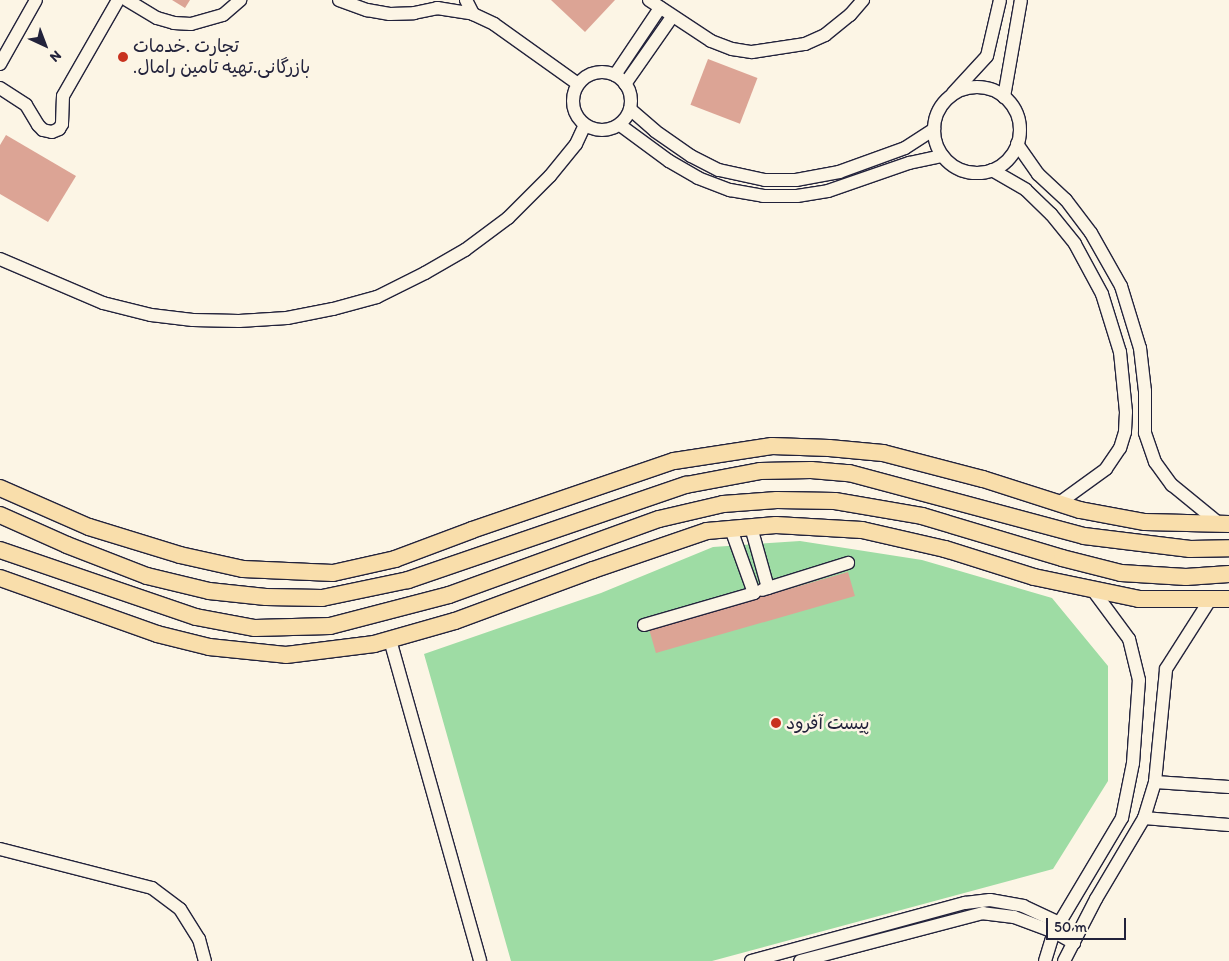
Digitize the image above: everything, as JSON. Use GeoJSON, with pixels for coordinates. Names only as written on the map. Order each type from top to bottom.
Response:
{"type":"FeatureCollection","features":[{"type":"Feature","properties":{"kind":"main road"},"geometry":{"type":"LineString","coordinates":[[0,488],[89,527],[180,555],[243,569],[333,573],[395,559],[472,530],[674,461],[772,446],[829,448],[883,453],[983,478],[1080,510],[1146,522],[1225,524]]}},
{"type":"Feature","properties":{"kind":"main road"},"geometry":{"type":"LineString","coordinates":[[0,515],[67,545],[147,576],[209,591],[266,597],[322,598],[408,580],[686,485],[760,471],[811,470],[849,473],[1084,536],[1190,549],[1229,548]]}},
{"type":"Feature","properties":{"kind":"main road"},"geometry":{"type":"LineString","coordinates":[[0,550],[196,617],[255,628],[330,626],[449,595],[659,519],[723,504],[777,500],[835,501],[922,516],[1062,558],[1121,572],[1186,577],[1229,574]]}},
{"type":"Feature","properties":{"kind":"main road"},"geometry":{"type":"LineString","coordinates":[[0,578],[157,634],[209,647],[286,654],[374,644],[390,640],[455,621],[593,570],[707,531],[776,525],[862,530],[944,549],[1034,577],[1139,599],[1229,599]]}},
{"type":"Feature","properties":{"kind":"street"},"geometry":{"type":"LineString","coordinates":[[0,88],[26,105],[44,130],[52,132],[59,129],[62,124],[63,96],[118,0]]}},
{"type":"Feature","properties":{"kind":"street"},"geometry":{"type":"LineString","coordinates":[[127,0],[157,18],[191,24],[223,15],[240,0]]}},
{"type":"Feature","properties":{"kind":"street"},"geometry":{"type":"LineString","coordinates":[[339,0],[372,11],[414,13],[437,8],[473,14],[494,24],[578,84]]}},
{"type":"Feature","properties":{"kind":"street"},"geometry":{"type":"LineString","coordinates":[[414,13],[424,0]]}},
{"type":"Feature","properties":{"kind":"street"},"geometry":{"type":"LineString","coordinates":[[466,0],[473,14]]}},
{"type":"Feature","properties":{"kind":"street"},"geometry":{"type":"LineString","coordinates":[[649,0],[667,9],[711,41],[732,49],[752,52],[805,44],[825,35],[850,15],[862,0]]}},
{"type":"Feature","properties":{"kind":"street"},"geometry":{"type":"LineString","coordinates":[[947,99],[957,92],[969,88],[982,87],[994,90],[1004,97],[1016,114],[1019,129],[1017,144],[1007,160],[992,170],[981,172],[965,171],[950,164],[942,156],[936,143],[934,129],[940,107],[947,99],[986,56],[1000,0]]}},
{"type":"Feature","properties":{"kind":"street"},"geometry":{"type":"LineString","coordinates":[[1004,97],[1021,0]]}},
{"type":"Feature","properties":{"kind":"street"},"geometry":{"type":"LineString","coordinates":[[0,64],[34,1]]}},
{"type":"Feature","properties":{"kind":"street"},"geometry":{"type":"LineString","coordinates":[[615,75],[667,9]]}},
{"type":"Feature","properties":{"kind":"street"},"geometry":{"type":"LineString","coordinates":[[625,84],[667,9]]}},
{"type":"Feature","properties":{"kind":"street"},"geometry":{"type":"LineString","coordinates":[[595,73],[615,75],[625,84],[631,99],[630,109],[620,125],[602,131],[585,125],[578,119],[573,102],[578,84],[595,73]]}},
{"type":"Feature","properties":{"kind":"street"},"geometry":{"type":"LineString","coordinates":[[630,109],[655,131],[691,156],[727,172],[765,180],[796,180],[839,172],[905,148],[934,129]]}},
{"type":"Feature","properties":{"kind":"street"},"geometry":{"type":"LineString","coordinates":[[0,259],[103,303],[151,315],[193,320],[239,321],[287,318],[333,309],[377,297],[425,274],[465,250],[508,218],[550,176],[576,144],[585,125]]}},
{"type":"Feature","properties":{"kind":"street"},"geometry":{"type":"LineString","coordinates":[[620,125],[669,161],[698,178],[730,190],[763,196],[797,196],[828,191],[909,163],[942,156]]}},
{"type":"Feature","properties":{"kind":"street"},"geometry":{"type":"LineString","coordinates":[[1017,144],[1038,174],[1066,200],[1087,227],[1102,250],[1121,286],[1140,348],[1145,391],[1145,433],[1154,462],[1172,485],[1225,524]]}},
{"type":"Feature","properties":{"kind":"street"},"geometry":{"type":"LineString","coordinates":[[992,170],[1026,190],[1051,214],[1075,244],[1102,294],[1120,352],[1126,412],[1125,432],[1120,448],[1106,470],[1059,503]]}},
{"type":"Feature","properties":{"kind":"street"},"geometry":{"type":"LineString","coordinates":[[751,527],[768,588]]}},
{"type":"Feature","properties":{"kind":"street"},"geometry":{"type":"LineString","coordinates":[[731,529],[754,593]]}},
{"type":"Feature","properties":{"kind":"street"},"geometry":{"type":"LineString","coordinates":[[644,625],[848,563]]}},
{"type":"Feature","properties":{"kind":"street"},"geometry":{"type":"LineString","coordinates":[[1045,961],[1057,927],[1122,818],[1133,763],[1139,680],[1128,639],[1092,589]]}},
{"type":"Feature","properties":{"kind":"street"},"geometry":{"type":"LineString","coordinates":[[1064,961],[1096,898],[1144,818],[1155,782],[1166,669],[1210,600]]}},
{"type":"Feature","properties":{"kind":"street"},"geometry":{"type":"LineString","coordinates":[[390,640],[480,961]]}},
{"type":"Feature","properties":{"kind":"street"},"geometry":{"type":"LineString","coordinates":[[1155,782],[1229,787]]}},
{"type":"Feature","properties":{"kind":"street"},"geometry":{"type":"LineString","coordinates":[[1144,818],[1229,825]]}},
{"type":"Feature","properties":{"kind":"street"},"geometry":{"type":"LineString","coordinates":[[0,848],[152,888],[180,909],[199,939],[205,961]]}},
{"type":"Feature","properties":{"kind":"street"},"geometry":{"type":"LineString","coordinates":[[751,961],[965,903],[990,900],[1022,906],[1057,927],[1074,943]]}},
{"type":"Feature","properties":{"kind":"street"},"geometry":{"type":"LineString","coordinates":[[800,961],[984,913],[1014,917],[1057,927]]}},
{"type":"Feature","properties":{"kind":"green space","name":"پیست آفرود"},"geometry":{"type":"Polygon","coordinates":[[[800,541],[922,560],[1052,598],[1108,666],[1108,781],[1053,869],[712,961],[511,961],[424,654],[601,593],[713,547],[800,541]]]}},
{"type":"Feature","properties":{"kind":"building"},"geometry":{"type":"Polygon","coordinates":[[[172,0],[190,0],[185,8],[172,0]]]}},
{"type":"Feature","properties":{"kind":"building"},"geometry":{"type":"Polygon","coordinates":[[[551,0],[615,0],[585,32],[551,0]]]}},
{"type":"Feature","properties":{"kind":"building"},"geometry":{"type":"Polygon","coordinates":[[[708,59],[757,78],[740,124],[690,105],[708,59]]]}},
{"type":"Feature","properties":{"kind":"building"},"geometry":{"type":"Polygon","coordinates":[[[6,135],[76,176],[48,222],[0,194],[0,145],[6,135]]]}},
{"type":"Feature","properties":{"kind":"building"},"geometry":{"type":"Polygon","coordinates":[[[848,572],[855,596],[656,653],[649,629],[848,572]]]}},
{"type":"Feature","properties":{"kind":"place","name":"تجارت .خدمات .بازرگانی.تهیه تامین رامال"},"geometry":{"type":"Point","coordinates":[123,57]}},
{"type":"Feature","properties":{"kind":"place","name":"پیست آفرود"},"geometry":{"type":"Point","coordinates":[776,723]}}]}
